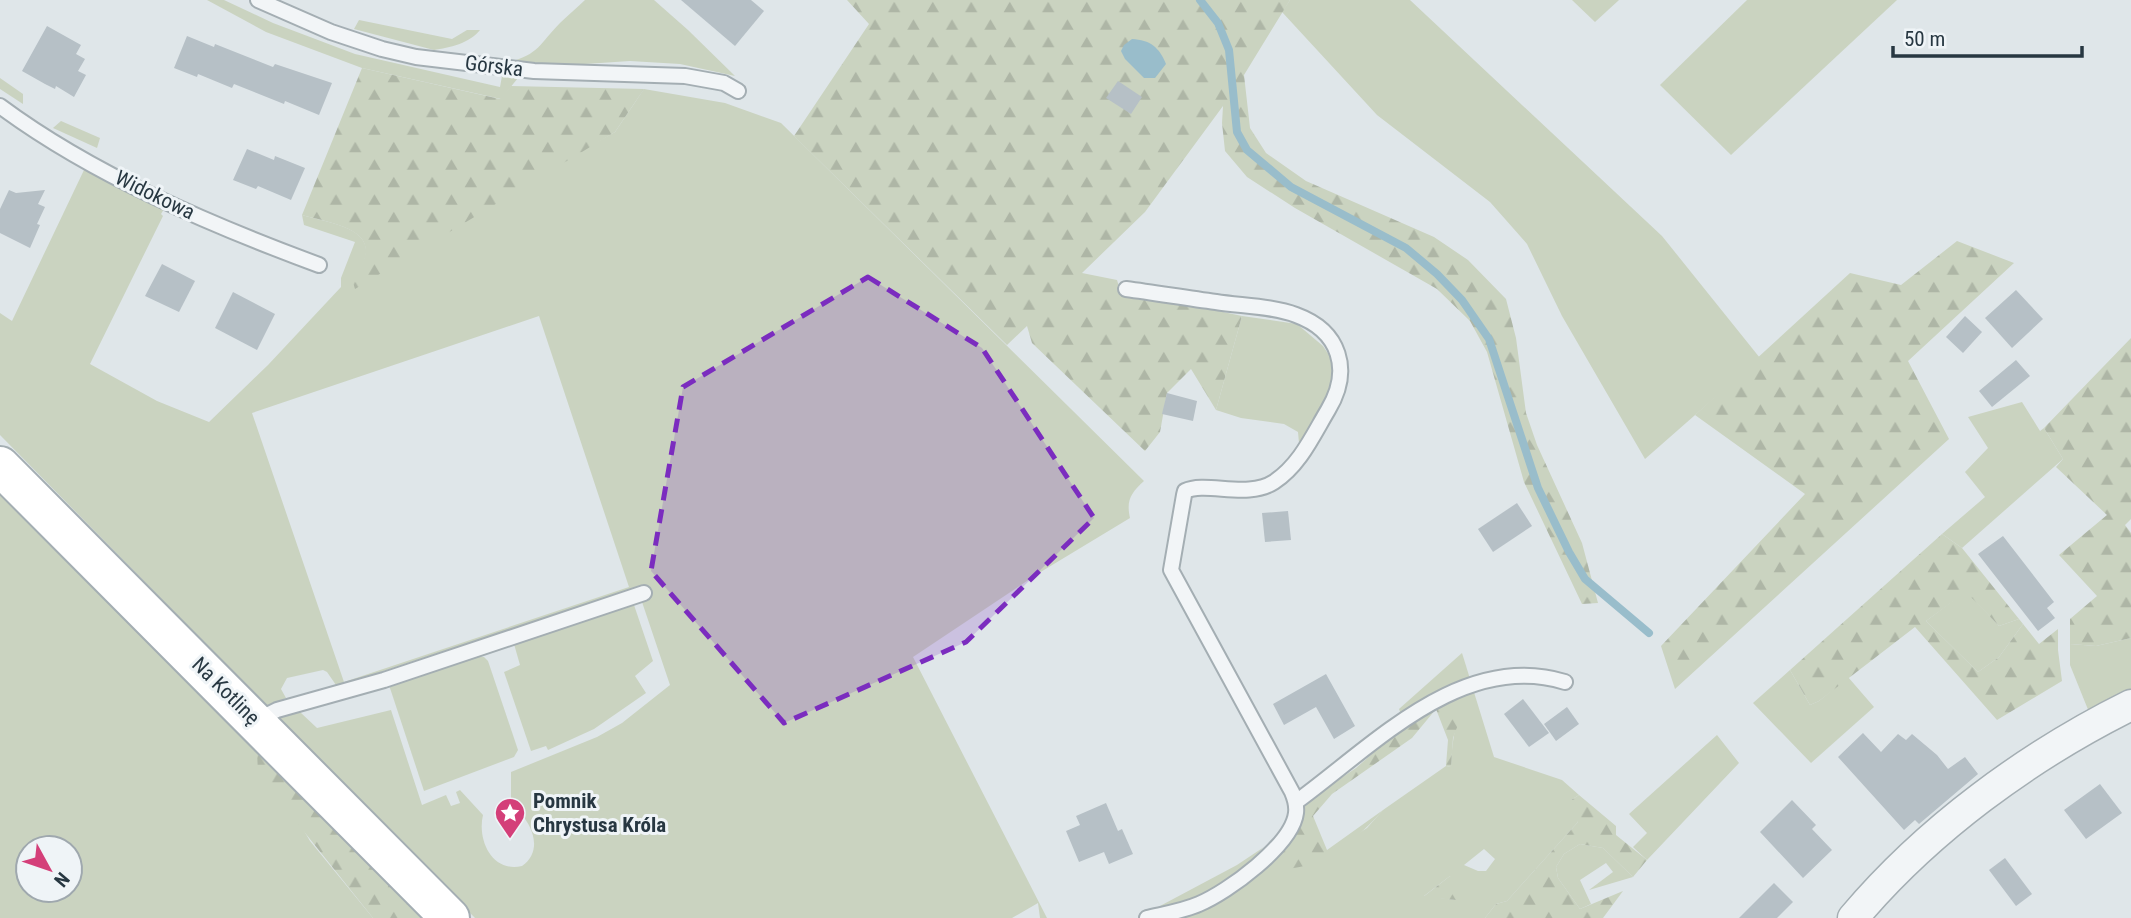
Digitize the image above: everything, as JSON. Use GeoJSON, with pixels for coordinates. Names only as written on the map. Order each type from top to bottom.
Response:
{"type":"FeatureCollection","features":[{"type":"Feature","properties":{"kind":"street","name":"Na Kotlinę"},"geometry":{"type":"LineString","coordinates":[[0,466],[450,918]]}},
{"type":"Feature","properties":{"kind":"street"},"geometry":{"type":"LineString","coordinates":[[1853,918],[1902,865],[1976,803],[2072,737],[2131,705]]}},
{"type":"Feature","properties":{"kind":"lane","name":"Górska"},"geometry":{"type":"LineString","coordinates":[[258,0],[331,32],[416,57],[514,69],[685,76],[724,83],[738,91]]}},
{"type":"Feature","properties":{"kind":"lane","name":"Widokowa"},"geometry":{"type":"LineString","coordinates":[[0,106],[57,144],[121,178],[197,215],[319,265]]}},
{"type":"Feature","properties":{"kind":"lane"},"geometry":{"type":"LineString","coordinates":[[1126,289],[1293,314],[1329,337],[1338,353],[1341,377],[1338,391],[1301,455],[1288,472],[1268,485],[1240,490],[1195,488],[1185,491],[1171,570],[1296,802],[1294,821],[1282,841],[1239,880],[1196,906],[1147,918]]}},
{"type":"Feature","properties":{"kind":"lane"},"geometry":{"type":"LineString","coordinates":[[258,723],[277,710],[384,680],[644,593]]}},
{"type":"Feature","properties":{"kind":"lane"},"geometry":{"type":"LineString","coordinates":[[1296,802],[1400,723],[1442,696],[1507,676],[1537,675],[1565,682]]}},
{"type":"Feature","properties":{"kind":"highlighted area"},"geometry":{"type":"Polygon","coordinates":[[[868,277],[982,348],[1094,518],[966,642],[784,723],[651,571],[683,387],[868,277]]]}},
{"type":"Feature","properties":{"kind":"green space"},"geometry":{"type":"Polygon","coordinates":[[[207,0],[224,0],[273,23],[355,54],[500,87],[502,76],[518,78],[501,99],[362,68],[266,32],[207,0]]]}},
{"type":"Feature","properties":{"kind":"green space"},"geometry":{"type":"Polygon","coordinates":[[[585,0],[654,0],[735,76],[680,64],[630,61],[570,65],[508,62],[533,52],[585,0]]]}},
{"type":"Feature","properties":{"kind":"green space"},"geometry":{"type":"Polygon","coordinates":[[[847,0],[1290,0],[1244,75],[1250,128],[1266,153],[1306,181],[1434,237],[1468,260],[1506,299],[1516,338],[1526,413],[1537,445],[1582,543],[1598,603],[1582,604],[1524,482],[1487,352],[1470,321],[1437,289],[1295,208],[1247,177],[1225,151],[1223,106],[1145,212],[1082,273],[1117,280],[1120,290],[1242,316],[1216,410],[1191,369],[1167,393],[1160,432],[1145,451],[1032,343],[1027,326],[1007,345],[794,136],[869,24],[847,0]]]}},
{"type":"Feature","properties":{"kind":"green space"},"geometry":{"type":"Polygon","coordinates":[[[1290,0],[1410,0],[1662,236],[1760,358],[1645,459],[1562,316],[1527,244],[1490,202],[1377,115],[1282,12],[1290,0]]]}},
{"type":"Feature","properties":{"kind":"green space"},"geometry":{"type":"Polygon","coordinates":[[[1572,0],[1619,0],[1595,22],[1572,0]]]}},
{"type":"Feature","properties":{"kind":"green space"},"geometry":{"type":"Polygon","coordinates":[[[1747,0],[1897,0],[1731,155],[1660,85],[1747,0]]]}},
{"type":"Feature","properties":{"kind":"green space"},"geometry":{"type":"Polygon","coordinates":[[[359,20],[452,39],[467,30],[480,30],[465,42],[434,50],[354,29],[359,20]]]}},
{"type":"Feature","properties":{"kind":"green space"},"geometry":{"type":"Polygon","coordinates":[[[362,68],[500,99],[511,86],[644,89],[615,132],[355,289],[352,279],[363,263],[366,250],[363,240],[344,227],[302,215],[362,68]]]}},
{"type":"Feature","properties":{"kind":"green space"},"geometry":{"type":"Polygon","coordinates":[[[0,78],[23,94],[23,104],[0,89],[0,78]]]}},
{"type":"Feature","properties":{"kind":"green space"},"geometry":{"type":"Polygon","coordinates":[[[644,89],[725,103],[781,123],[1144,481],[1131,497],[1130,518],[1039,573],[913,657],[1047,918],[1040,918],[1038,903],[1012,918],[475,918],[279,718],[300,712],[317,728],[391,710],[422,805],[446,795],[451,806],[460,803],[456,792],[460,790],[483,815],[482,834],[495,860],[511,867],[522,866],[533,851],[533,834],[524,818],[511,805],[511,772],[597,737],[622,723],[670,685],[642,602],[649,598],[649,587],[644,585],[341,685],[336,685],[323,670],[287,678],[281,689],[286,698],[267,706],[0,435],[0,313],[12,321],[84,170],[164,209],[161,214],[163,216],[90,364],[157,401],[209,422],[268,365],[341,287],[341,278],[355,242],[304,225],[302,215],[344,227],[363,240],[366,250],[363,263],[353,279],[615,132],[644,89]],[[539,316],[252,413],[344,682],[629,587],[539,316]]]}},
{"type":"Feature","properties":{"kind":"green space"},"geometry":{"type":"Polygon","coordinates":[[[61,121],[100,138],[97,148],[53,128],[61,121]]]}},
{"type":"Feature","properties":{"kind":"green space"},"geometry":{"type":"Polygon","coordinates":[[[1957,241],[2014,263],[1908,361],[1949,439],[1675,689],[1661,646],[1805,494],[1695,415],[1850,273],[1901,285],[1957,241]]]}},
{"type":"Feature","properties":{"kind":"green space"},"geometry":{"type":"Polygon","coordinates":[[[1242,316],[1297,324],[1323,346],[1335,364],[1329,402],[1299,443],[1298,432],[1284,424],[1241,418],[1216,410],[1242,316]]]}},
{"type":"Feature","properties":{"kind":"green space"},"geometry":{"type":"Polygon","coordinates":[[[2131,338],[2131,519],[2125,525],[2131,533],[2131,638],[2096,646],[2070,644],[2070,619],[2097,596],[2059,555],[2107,515],[2056,467],[2063,459],[2044,428],[2131,338]]]}},
{"type":"Feature","properties":{"kind":"green space"},"geometry":{"type":"Polygon","coordinates":[[[2022,402],[2040,431],[2044,428],[2063,459],[1962,548],[1942,534],[1985,497],[1965,472],[1988,448],[1968,417],[2022,402]]]}},
{"type":"Feature","properties":{"kind":"green space"},"geometry":{"type":"Polygon","coordinates":[[[0,480],[257,750],[310,841],[373,918],[0,918],[0,480]]]}},
{"type":"Feature","properties":{"kind":"green space"},"geometry":{"type":"Polygon","coordinates":[[[1942,534],[1962,548],[2019,619],[1999,626],[1966,592],[1926,621],[1978,672],[1999,657],[2023,624],[2039,644],[2058,629],[2062,681],[1997,720],[1915,627],[1819,701],[1810,705],[1790,670],[1942,534]]]}},
{"type":"Feature","properties":{"kind":"green space"},"geometry":{"type":"Polygon","coordinates":[[[1966,591],[1999,626],[2019,619],[2023,624],[1999,657],[1978,672],[1926,621],[1966,591]]]}},
{"type":"Feature","properties":{"kind":"green space"},"geometry":{"type":"Polygon","coordinates":[[[634,605],[653,661],[635,676],[646,693],[594,729],[548,750],[546,746],[531,751],[504,672],[520,665],[514,644],[634,605]]]}},
{"type":"Feature","properties":{"kind":"green space"},"geometry":{"type":"Polygon","coordinates":[[[2131,638],[2131,697],[2089,712],[2070,665],[2070,644],[2096,646],[2131,638]]]}},
{"type":"Feature","properties":{"kind":"green space"},"geometry":{"type":"Polygon","coordinates":[[[1462,653],[1471,682],[1403,719],[1399,709],[1462,653]]]}},
{"type":"Feature","properties":{"kind":"green space"},"geometry":{"type":"Polygon","coordinates":[[[477,656],[488,661],[518,750],[514,757],[424,791],[389,685],[477,656]]]}},
{"type":"Feature","properties":{"kind":"green space"},"geometry":{"type":"Polygon","coordinates":[[[1790,670],[1810,705],[1819,701],[1848,677],[1874,707],[1811,763],[1753,703],[1790,670]]]}},
{"type":"Feature","properties":{"kind":"green space"},"geometry":{"type":"Polygon","coordinates":[[[1473,689],[1494,757],[1562,780],[1579,795],[1571,800],[1578,822],[1507,901],[1496,904],[1485,918],[1172,918],[1286,841],[1268,866],[1312,863],[1367,828],[1383,810],[1446,766],[1451,767],[1456,726],[1473,689]],[[1484,849],[1464,865],[1478,871],[1486,871],[1495,859],[1484,849]],[[1450,876],[1424,896],[1456,900],[1450,876]]]}},
{"type":"Feature","properties":{"kind":"green space"},"geometry":{"type":"Polygon","coordinates":[[[1471,690],[1453,738],[1451,767],[1446,766],[1448,740],[1436,709],[1412,738],[1332,794],[1313,816],[1327,850],[1383,810],[1360,833],[1317,862],[1284,869],[1267,866],[1286,841],[1302,804],[1356,768],[1407,723],[1471,690]]]}},
{"type":"Feature","properties":{"kind":"green space"},"geometry":{"type":"Polygon","coordinates":[[[1717,735],[1739,763],[1647,860],[1633,847],[1647,833],[1629,814],[1717,735]]]}},
{"type":"Feature","properties":{"kind":"green space"},"geometry":{"type":"Polygon","coordinates":[[[257,750],[431,918],[373,918],[258,774],[257,750]]]}},
{"type":"Feature","properties":{"kind":"green space"},"geometry":{"type":"Polygon","coordinates":[[[1579,795],[1616,826],[1616,835],[1647,860],[1633,877],[1603,848],[1580,844],[1564,854],[1556,867],[1558,878],[1580,909],[1623,891],[1603,918],[1485,918],[1496,904],[1507,901],[1578,822],[1568,809],[1571,800],[1579,795]]]}},
{"type":"Feature","properties":{"kind":"green space"},"geometry":{"type":"Polygon","coordinates":[[[1580,844],[1603,848],[1633,877],[1589,890],[1613,872],[1606,863],[1580,880],[1591,904],[1580,909],[1558,878],[1556,867],[1564,854],[1580,844]]]}},
{"type":"Feature","properties":{"kind":"green space"},"geometry":{"type":"Polygon","coordinates":[[[1264,847],[1230,877],[1201,896],[1172,907],[1160,906],[1237,865],[1264,847]]]}},
{"type":"Feature","properties":{"kind":"green space"},"geometry":{"type":"Polygon","coordinates":[[[1450,876],[1462,888],[1462,893],[1456,900],[1423,897],[1450,876]]]}},
{"type":"Feature","properties":{"kind":"water"},"geometry":{"type":"Polygon","coordinates":[[[1132,39],[1149,43],[1163,58],[1166,64],[1155,78],[1144,78],[1125,59],[1121,51],[1132,39]]]}},
{"type":"Feature","properties":{"kind":"building"},"geometry":{"type":"Polygon","coordinates":[[[681,0],[751,0],[764,11],[735,46],[681,0]]]}},
{"type":"Feature","properties":{"kind":"building"},"geometry":{"type":"Polygon","coordinates":[[[47,26],[81,45],[76,54],[85,59],[78,71],[86,75],[74,97],[22,71],[47,26]]]}},
{"type":"Feature","properties":{"kind":"building"},"geometry":{"type":"Polygon","coordinates":[[[187,36],[273,67],[275,64],[332,83],[319,115],[234,84],[232,88],[198,74],[197,77],[174,68],[187,36]]]}},
{"type":"Feature","properties":{"kind":"building"},"geometry":{"type":"Polygon","coordinates":[[[1118,81],[1142,97],[1131,114],[1106,98],[1118,81]]]}},
{"type":"Feature","properties":{"kind":"building"},"geometry":{"type":"Polygon","coordinates":[[[247,149],[305,168],[291,200],[258,186],[256,189],[233,180],[247,149]]]}},
{"type":"Feature","properties":{"kind":"building"},"geometry":{"type":"Polygon","coordinates":[[[9,190],[16,193],[45,190],[38,204],[45,207],[30,248],[0,233],[0,209],[9,190]]]}},
{"type":"Feature","properties":{"kind":"building"},"geometry":{"type":"Polygon","coordinates":[[[162,264],[195,281],[179,312],[145,296],[162,264]]]}},
{"type":"Feature","properties":{"kind":"building"},"geometry":{"type":"Polygon","coordinates":[[[2016,290],[2043,319],[2012,348],[1985,318],[2016,290]]]}},
{"type":"Feature","properties":{"kind":"building"},"geometry":{"type":"Polygon","coordinates":[[[233,292],[275,314],[257,350],[215,328],[233,292]]]}},
{"type":"Feature","properties":{"kind":"building"},"geometry":{"type":"Polygon","coordinates":[[[1965,316],[1982,332],[1963,353],[1946,337],[1965,316]]]}},
{"type":"Feature","properties":{"kind":"building"},"geometry":{"type":"Polygon","coordinates":[[[2016,360],[2030,376],[1992,407],[1979,391],[2016,360]]]}},
{"type":"Feature","properties":{"kind":"building"},"geometry":{"type":"Polygon","coordinates":[[[1167,393],[1197,401],[1193,421],[1162,414],[1167,393]]]}},
{"type":"Feature","properties":{"kind":"building"},"geometry":{"type":"Polygon","coordinates":[[[1517,503],[1532,526],[1493,552],[1478,529],[1517,503]]]}},
{"type":"Feature","properties":{"kind":"building"},"geometry":{"type":"Polygon","coordinates":[[[1288,511],[1291,540],[1265,542],[1262,513],[1288,511]]]}},
{"type":"Feature","properties":{"kind":"building"},"geometry":{"type":"Polygon","coordinates":[[[2003,536],[2054,602],[2047,608],[2055,618],[2038,631],[1978,554],[2003,536]]]}},
{"type":"Feature","properties":{"kind":"building"},"geometry":{"type":"Polygon","coordinates":[[[1326,674],[1355,726],[1334,739],[1316,707],[1284,725],[1273,704],[1326,674]]]}},
{"type":"Feature","properties":{"kind":"building"},"geometry":{"type":"Polygon","coordinates":[[[1523,699],[1549,733],[1529,747],[1504,714],[1523,699]]]}},
{"type":"Feature","properties":{"kind":"building"},"geometry":{"type":"Polygon","coordinates":[[[1567,707],[1579,724],[1556,741],[1544,724],[1567,707]]]}},
{"type":"Feature","properties":{"kind":"building"},"geometry":{"type":"Polygon","coordinates":[[[1863,733],[1881,752],[1898,734],[1906,740],[1912,734],[1937,755],[1948,769],[1965,757],[1978,774],[1919,824],[1915,820],[1904,830],[1838,757],[1863,733]]]}},
{"type":"Feature","properties":{"kind":"building"},"geometry":{"type":"Polygon","coordinates":[[[2100,784],[2122,813],[2086,839],[2064,810],[2100,784]]]}},
{"type":"Feature","properties":{"kind":"building"},"geometry":{"type":"Polygon","coordinates":[[[1792,800],[1816,825],[1812,829],[1832,850],[1803,878],[1760,832],[1792,800]]]}},
{"type":"Feature","properties":{"kind":"building"},"geometry":{"type":"Polygon","coordinates":[[[1106,803],[1118,831],[1122,829],[1133,854],[1109,864],[1104,852],[1079,862],[1066,831],[1080,825],[1076,816],[1106,803]]]}},
{"type":"Feature","properties":{"kind":"building"},"geometry":{"type":"Polygon","coordinates":[[[2005,858],[2032,894],[2016,906],[1989,870],[2005,858]]]}},
{"type":"Feature","properties":{"kind":"building"},"geometry":{"type":"Polygon","coordinates":[[[1774,883],[1793,902],[1777,918],[1739,918],[1774,883]]]}},
{"type":"Feature","properties":{"kind":"waterway"},"geometry":{"type":"LineString","coordinates":[[1200,0],[1218,23],[1229,50],[1237,132],[1247,150],[1291,187],[1406,248],[1462,300],[1489,339],[1538,488],[1569,552],[1585,579],[1649,633]]}},
{"type":"Feature","properties":{"kind":"place","name":"Pomnik Chrystusa Króla"},"geometry":{"type":"Point","coordinates":[510,840]}}]}
